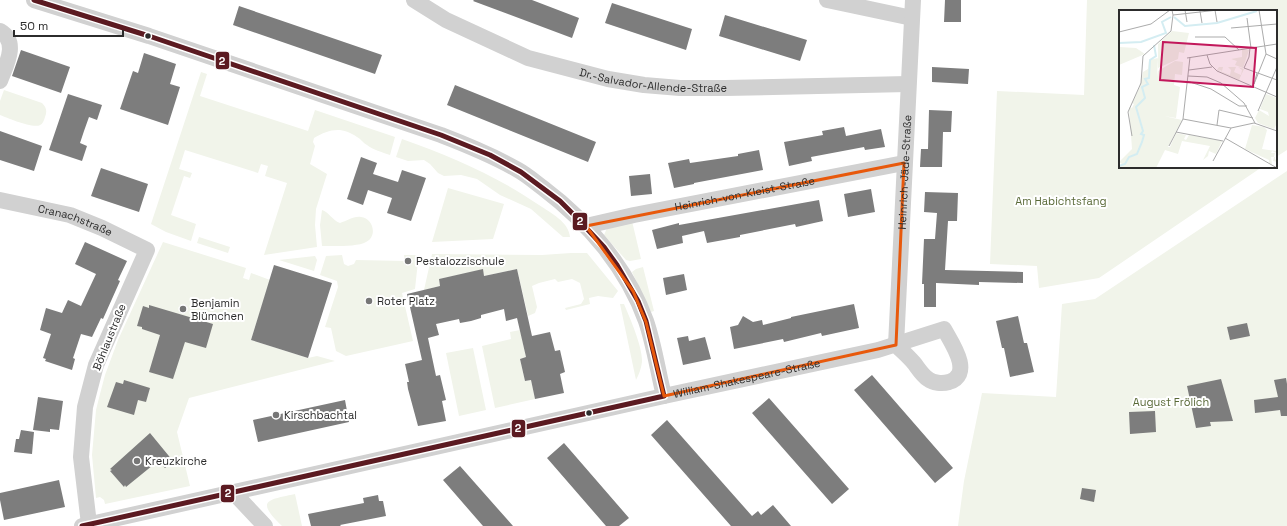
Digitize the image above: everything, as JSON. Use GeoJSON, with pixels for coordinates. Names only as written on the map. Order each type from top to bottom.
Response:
{"type":"FeatureCollection","features":[{"type":"Feature","properties":{"kind":"street"},"geometry":{"type":"LineString","coordinates":[[34,0],[149,36],[441,135],[475,148],[520,171],[557,198],[586,226],[601,243],[633,291],[646,322],[664,396]]}},
{"type":"Feature","properties":{"kind":"street","name":"Dr.-Salvador-Allende-Straße"},"geometry":{"type":"LineString","coordinates":[[414,0],[446,20],[528,58],[608,78],[644,85],[680,88],[726,88],[908,84]]}},
{"type":"Feature","properties":{"kind":"street"},"geometry":{"type":"LineString","coordinates":[[827,0],[912,18]]}},
{"type":"Feature","properties":{"kind":"street","name":"Heinrich-Jäde-Straße"},"geometry":{"type":"LineString","coordinates":[[896,345],[913,0]]}},
{"type":"Feature","properties":{"kind":"street"},"geometry":{"type":"LineString","coordinates":[[0,32],[5,34],[9,39],[11,46],[0,81]]}},
{"type":"Feature","properties":{"kind":"street","name":"Heinrich-von-Kleist-Straße"},"geometry":{"type":"LineString","coordinates":[[586,226],[634,215],[904,163]]}},
{"type":"Feature","properties":{"kind":"street","name":"Cranachstraße"},"geometry":{"type":"LineString","coordinates":[[0,200],[70,215],[102,228],[148,250]]}},
{"type":"Feature","properties":{"kind":"street","name":"Böhlaustraße"},"geometry":{"type":"LineString","coordinates":[[85,525],[81,457],[85,407],[96,365],[148,250]]}},
{"type":"Feature","properties":{"kind":"street","name":"William-Shakespeare-Straße"},"geometry":{"type":"LineString","coordinates":[[85,525],[896,345]]}},
{"type":"Feature","properties":{"kind":"street"},"geometry":{"type":"LineString","coordinates":[[234,492],[264,526]]}},
{"type":"Feature","properties":{"kind":"highlighted area"},"geometry":{"type":"Polygon","coordinates":[[[904,163],[896,345],[664,396],[646,322],[633,291],[586,226],[904,163]]]}},
{"type":"Feature","properties":{"kind":"green space","name":"Am Habichtsfang"},"geometry":{"type":"Polygon","coordinates":[[[1087,0],[1287,0],[1287,150],[1277,156],[1277,10],[1119,10],[1119,168],[1261,168],[1099,278],[1039,288],[1037,266],[990,264],[997,91],[1084,95],[1087,0]]]}},
{"type":"Feature","properties":{"kind":"green space"},"geometry":{"type":"Polygon","coordinates":[[[201,72],[207,74],[200,96],[308,131],[315,110],[395,137],[390,155],[372,148],[346,131],[336,130],[325,132],[314,138],[313,142],[315,146],[310,164],[327,174],[316,209],[315,225],[317,247],[264,255],[287,183],[265,176],[268,166],[261,164],[258,173],[185,150],[179,169],[192,173],[190,178],[184,176],[171,215],[196,224],[191,241],[166,232],[151,224],[201,72]]]}},
{"type":"Feature","properties":{"kind":"green space"},"geometry":{"type":"Polygon","coordinates":[[[4,90],[42,103],[46,108],[46,115],[42,124],[32,126],[0,115],[0,101],[4,90]]]}},
{"type":"Feature","properties":{"kind":"green space"},"geometry":{"type":"Polygon","coordinates":[[[402,139],[456,160],[523,194],[559,218],[569,232],[570,237],[563,237],[531,209],[500,195],[477,179],[461,175],[444,176],[438,173],[424,160],[408,161],[396,157],[402,139]]]}},
{"type":"Feature","properties":{"kind":"green space","name":"August Frölich"},"geometry":{"type":"Polygon","coordinates":[[[1287,171],[1287,526],[958,526],[964,481],[982,393],[1056,397],[1062,304],[1095,299],[1287,171]]]}},
{"type":"Feature","properties":{"kind":"green space"},"geometry":{"type":"Polygon","coordinates":[[[448,188],[504,204],[493,239],[432,242],[448,188]]]}},
{"type":"Feature","properties":{"kind":"green space"},"geometry":{"type":"Polygon","coordinates":[[[322,210],[327,212],[340,223],[355,217],[361,217],[369,220],[373,232],[372,236],[366,242],[357,245],[322,246],[320,225],[322,210]]]}},
{"type":"Feature","properties":{"kind":"green space"},"geometry":{"type":"Polygon","coordinates":[[[632,221],[641,259],[630,261],[626,260],[604,235],[607,228],[632,221]]]}},
{"type":"Feature","properties":{"kind":"green space"},"geometry":{"type":"Polygon","coordinates":[[[199,237],[230,247],[228,253],[197,243],[199,237]]]}},
{"type":"Feature","properties":{"kind":"green space"},"geometry":{"type":"Polygon","coordinates":[[[163,242],[246,268],[243,278],[249,280],[251,273],[270,280],[251,340],[308,358],[317,356],[335,361],[189,398],[177,432],[190,486],[105,504],[104,500],[100,497],[96,498],[92,455],[96,410],[105,375],[118,340],[163,242]]]}},
{"type":"Feature","properties":{"kind":"green space"},"geometry":{"type":"Polygon","coordinates":[[[587,253],[618,291],[613,298],[598,296],[589,298],[590,304],[566,310],[565,308],[581,304],[584,299],[580,283],[572,279],[558,282],[555,279],[532,286],[537,307],[535,313],[528,316],[517,269],[484,276],[482,270],[439,279],[440,286],[424,290],[432,254],[542,255],[587,253]]]}},
{"type":"Feature","properties":{"kind":"green space","name":"Roter Platz"},"geometry":{"type":"Polygon","coordinates":[[[342,255],[344,264],[348,266],[354,264],[356,260],[405,261],[404,255],[417,255],[418,261],[415,289],[402,293],[413,341],[346,356],[336,351],[331,328],[325,327],[338,287],[337,281],[320,275],[326,256],[342,255]]]}},
{"type":"Feature","properties":{"kind":"green space"},"geometry":{"type":"Polygon","coordinates":[[[315,256],[317,260],[314,271],[279,260],[315,256]]]}},
{"type":"Feature","properties":{"kind":"green space"},"geometry":{"type":"Polygon","coordinates":[[[643,267],[654,311],[651,312],[632,272],[643,267]]]}},
{"type":"Feature","properties":{"kind":"green space"},"geometry":{"type":"Polygon","coordinates":[[[620,304],[624,304],[636,333],[642,356],[640,371],[636,380],[620,304]]]}},
{"type":"Feature","properties":{"kind":"green space"},"geometry":{"type":"Polygon","coordinates":[[[520,330],[526,357],[520,359],[525,381],[531,380],[535,399],[495,408],[482,346],[511,339],[510,332],[520,330]]]}},
{"type":"Feature","properties":{"kind":"green space"},"geometry":{"type":"Polygon","coordinates":[[[473,348],[486,410],[459,416],[446,353],[473,348]]]}},
{"type":"Feature","properties":{"kind":"green space"},"geometry":{"type":"Polygon","coordinates":[[[295,494],[302,526],[282,526],[269,511],[267,506],[268,503],[277,498],[295,494]]]}},
{"type":"Feature","properties":{"kind":"building"},"geometry":{"type":"Polygon","coordinates":[[[532,0],[579,18],[572,38],[473,1],[532,0]]]}},
{"type":"Feature","properties":{"kind":"building"},"geometry":{"type":"Polygon","coordinates":[[[945,0],[961,0],[961,22],[944,22],[945,0]]]}},
{"type":"Feature","properties":{"kind":"building"},"geometry":{"type":"Polygon","coordinates":[[[612,3],[692,29],[686,50],[605,23],[612,3]]]}},
{"type":"Feature","properties":{"kind":"building"},"geometry":{"type":"Polygon","coordinates":[[[239,6],[382,55],[375,74],[233,25],[239,6]]]}},
{"type":"Feature","properties":{"kind":"building"},"geometry":{"type":"Polygon","coordinates":[[[725,15],[807,40],[800,61],[719,36],[725,15]]]}},
{"type":"Feature","properties":{"kind":"building"},"geometry":{"type":"Polygon","coordinates":[[[21,50],[70,67],[61,93],[12,76],[21,50]]]}},
{"type":"Feature","properties":{"kind":"building"},"geometry":{"type":"Polygon","coordinates":[[[144,53],[176,64],[170,84],[180,87],[168,125],[120,109],[133,71],[138,73],[144,53]]]}},
{"type":"Feature","properties":{"kind":"building"},"geometry":{"type":"Polygon","coordinates":[[[932,67],[969,69],[968,84],[932,82],[932,67]]]}},
{"type":"Feature","properties":{"kind":"building"},"geometry":{"type":"Polygon","coordinates":[[[455,85],[596,142],[588,162],[447,105],[455,85]]]}},
{"type":"Feature","properties":{"kind":"building"},"geometry":{"type":"Polygon","coordinates":[[[68,94],[102,105],[97,120],[89,117],[84,131],[80,143],[87,146],[82,161],[49,150],[68,94]]]}},
{"type":"Feature","properties":{"kind":"building"},"geometry":{"type":"Polygon","coordinates":[[[929,110],[952,111],[951,132],[943,132],[942,167],[920,167],[921,149],[928,149],[929,110]]]}},
{"type":"Feature","properties":{"kind":"building"},"geometry":{"type":"Polygon","coordinates":[[[844,127],[846,136],[881,129],[885,147],[865,150],[864,147],[811,157],[812,161],[789,166],[784,142],[823,135],[822,131],[844,127]]]}},
{"type":"Feature","properties":{"kind":"building"},"geometry":{"type":"Polygon","coordinates":[[[0,131],[42,146],[34,171],[0,160],[0,131]]]}},
{"type":"Feature","properties":{"kind":"building"},"geometry":{"type":"Polygon","coordinates":[[[759,150],[763,170],[674,188],[668,163],[689,159],[690,163],[738,156],[738,154],[759,150]]]}},
{"type":"Feature","properties":{"kind":"building"},"geometry":{"type":"Polygon","coordinates":[[[361,157],[377,163],[373,174],[398,182],[402,170],[426,178],[411,221],[387,213],[392,198],[368,190],[363,205],[347,199],[361,157]]]}},
{"type":"Feature","properties":{"kind":"building"},"geometry":{"type":"Polygon","coordinates":[[[101,168],[148,184],[139,212],[91,196],[101,168]]]}},
{"type":"Feature","properties":{"kind":"building"},"geometry":{"type":"Polygon","coordinates":[[[650,174],[652,194],[631,196],[629,176],[650,174]]]}},
{"type":"Feature","properties":{"kind":"building"},"geometry":{"type":"Polygon","coordinates":[[[871,189],[875,212],[848,217],[844,194],[871,189]]]}},
{"type":"Feature","properties":{"kind":"building"},"geometry":{"type":"Polygon","coordinates":[[[925,192],[958,193],[957,221],[948,221],[945,270],[1023,272],[1023,283],[979,282],[979,285],[936,283],[936,307],[924,307],[924,284],[922,284],[924,239],[935,239],[937,213],[924,212],[925,192]]]}},
{"type":"Feature","properties":{"kind":"building"},"geometry":{"type":"Polygon","coordinates":[[[819,200],[823,221],[796,227],[795,224],[707,243],[704,231],[682,236],[683,243],[657,249],[652,230],[679,223],[679,225],[819,200]]]}},
{"type":"Feature","properties":{"kind":"building"},"geometry":{"type":"Polygon","coordinates":[[[85,242],[127,261],[103,319],[101,318],[92,337],[81,334],[73,358],[75,359],[72,370],[45,361],[46,359],[43,358],[51,334],[40,330],[46,308],[62,313],[68,300],[81,306],[96,274],[75,264],[85,242]]]}},
{"type":"Feature","properties":{"kind":"building"},"geometry":{"type":"Polygon","coordinates":[[[274,265],[332,283],[308,358],[251,340],[274,265]]]}},
{"type":"Feature","properties":{"kind":"building"},"geometry":{"type":"Polygon","coordinates":[[[483,269],[484,276],[517,269],[532,336],[550,332],[555,351],[560,350],[565,372],[560,374],[564,393],[535,399],[531,380],[525,381],[520,359],[526,357],[517,318],[506,321],[504,309],[481,315],[481,318],[471,321],[460,323],[459,319],[436,324],[439,335],[428,338],[436,376],[440,375],[446,400],[442,401],[446,421],[418,426],[408,389],[407,382],[409,382],[405,364],[422,360],[407,294],[440,286],[439,279],[483,269]]]}},
{"type":"Feature","properties":{"kind":"building"},"geometry":{"type":"Polygon","coordinates":[[[684,274],[687,290],[666,295],[663,278],[684,274]]]}},
{"type":"Feature","properties":{"kind":"building"},"geometry":{"type":"Polygon","coordinates":[[[854,304],[859,328],[822,336],[821,333],[784,342],[783,339],[734,349],[730,327],[738,325],[743,316],[753,322],[762,320],[763,325],[791,317],[854,304]]]}},
{"type":"Feature","properties":{"kind":"building"},"geometry":{"type":"Polygon","coordinates":[[[149,305],[213,324],[206,348],[185,342],[173,379],[149,372],[160,335],[137,326],[143,306],[149,308],[149,305]]]}},
{"type":"Feature","properties":{"kind":"building"},"geometry":{"type":"Polygon","coordinates":[[[1018,316],[1024,343],[1027,343],[1034,372],[1010,377],[1004,348],[1002,348],[996,321],[1018,316]]]}},
{"type":"Feature","properties":{"kind":"building"},"geometry":{"type":"Polygon","coordinates":[[[1247,323],[1250,336],[1230,340],[1227,327],[1247,323]]]}},
{"type":"Feature","properties":{"kind":"building"},"geometry":{"type":"Polygon","coordinates":[[[688,336],[689,341],[705,337],[711,359],[683,365],[677,338],[688,336]]]}},
{"type":"Feature","properties":{"kind":"building"},"geometry":{"type":"Polygon","coordinates":[[[872,375],[953,468],[935,483],[854,390],[872,375]]]}},
{"type":"Feature","properties":{"kind":"building"},"geometry":{"type":"Polygon","coordinates":[[[1286,378],[1287,416],[1281,416],[1280,410],[1255,413],[1254,400],[1278,397],[1274,380],[1286,378]]]}},
{"type":"Feature","properties":{"kind":"building"},"geometry":{"type":"Polygon","coordinates":[[[1221,379],[1233,421],[1210,422],[1211,426],[1196,428],[1187,386],[1221,379]]]}},
{"type":"Feature","properties":{"kind":"building"},"geometry":{"type":"Polygon","coordinates":[[[124,380],[150,388],[146,402],[138,400],[134,415],[107,407],[116,382],[123,384],[124,380]]]}},
{"type":"Feature","properties":{"kind":"building"},"geometry":{"type":"Polygon","coordinates":[[[38,397],[63,401],[59,430],[50,429],[50,432],[33,430],[38,397]]]}},
{"type":"Feature","properties":{"kind":"building"},"geometry":{"type":"Polygon","coordinates":[[[769,398],[849,489],[832,504],[752,413],[769,398]]]}},
{"type":"Feature","properties":{"kind":"building"},"geometry":{"type":"Polygon","coordinates":[[[345,400],[349,422],[258,442],[253,420],[345,400]]]}},
{"type":"Feature","properties":{"kind":"building"},"geometry":{"type":"Polygon","coordinates":[[[1155,411],[1156,432],[1130,434],[1129,412],[1155,411]]]}},
{"type":"Feature","properties":{"kind":"building"},"geometry":{"type":"Polygon","coordinates":[[[667,420],[752,516],[758,511],[761,515],[773,505],[791,526],[731,526],[651,435],[667,420]]]}},
{"type":"Feature","properties":{"kind":"building"},"geometry":{"type":"Polygon","coordinates":[[[21,430],[34,432],[32,454],[14,452],[16,439],[19,439],[21,430]]]}},
{"type":"Feature","properties":{"kind":"building","name":"Kreuzkirche"},"geometry":{"type":"Polygon","coordinates":[[[150,433],[173,461],[165,468],[158,461],[126,487],[125,485],[124,487],[110,471],[112,470],[110,469],[150,433]]]}},
{"type":"Feature","properties":{"kind":"building"},"geometry":{"type":"Polygon","coordinates":[[[564,443],[629,518],[619,526],[606,526],[547,458],[564,443]]]}},
{"type":"Feature","properties":{"kind":"building"},"geometry":{"type":"Polygon","coordinates":[[[460,466],[513,526],[483,526],[443,480],[460,466]]]}},
{"type":"Feature","properties":{"kind":"building"},"geometry":{"type":"Polygon","coordinates":[[[59,480],[65,507],[4,520],[0,493],[59,480]]]}},
{"type":"Feature","properties":{"kind":"building"},"geometry":{"type":"Polygon","coordinates":[[[1082,488],[1096,490],[1094,502],[1080,499],[1082,488]]]}},
{"type":"Feature","properties":{"kind":"building"},"geometry":{"type":"Polygon","coordinates":[[[378,495],[379,501],[383,501],[386,516],[340,525],[341,526],[311,526],[308,514],[364,503],[363,498],[378,495]]]}},
{"type":"Feature","properties":{"kind":"transit line","name":"2"},"geometry":{"type":"LineString","coordinates":[[34,0],[149,36],[441,135],[490,155],[521,172],[560,201],[604,247],[617,265],[638,301],[646,321],[664,396]]}},
{"type":"Feature","properties":{"kind":"transit line","name":"2"},"geometry":{"type":"LineString","coordinates":[[82,526],[664,396]]}},
{"type":"Feature","properties":{"kind":"place","name":"Pestalozzischule"},"geometry":{"type":"Point","coordinates":[408,261]}},
{"type":"Feature","properties":{"kind":"place","name":"Roter Platz"},"geometry":{"type":"Point","coordinates":[369,301]}},
{"type":"Feature","properties":{"kind":"place","name":"Benjamin Blümchen"},"geometry":{"type":"Point","coordinates":[183,309]}},
{"type":"Feature","properties":{"kind":"place","name":"Kirschbachtal"},"geometry":{"type":"Point","coordinates":[276,415]}},
{"type":"Feature","properties":{"kind":"place","name":"Kreuzkirche"},"geometry":{"type":"Point","coordinates":[137,461]}}]}
